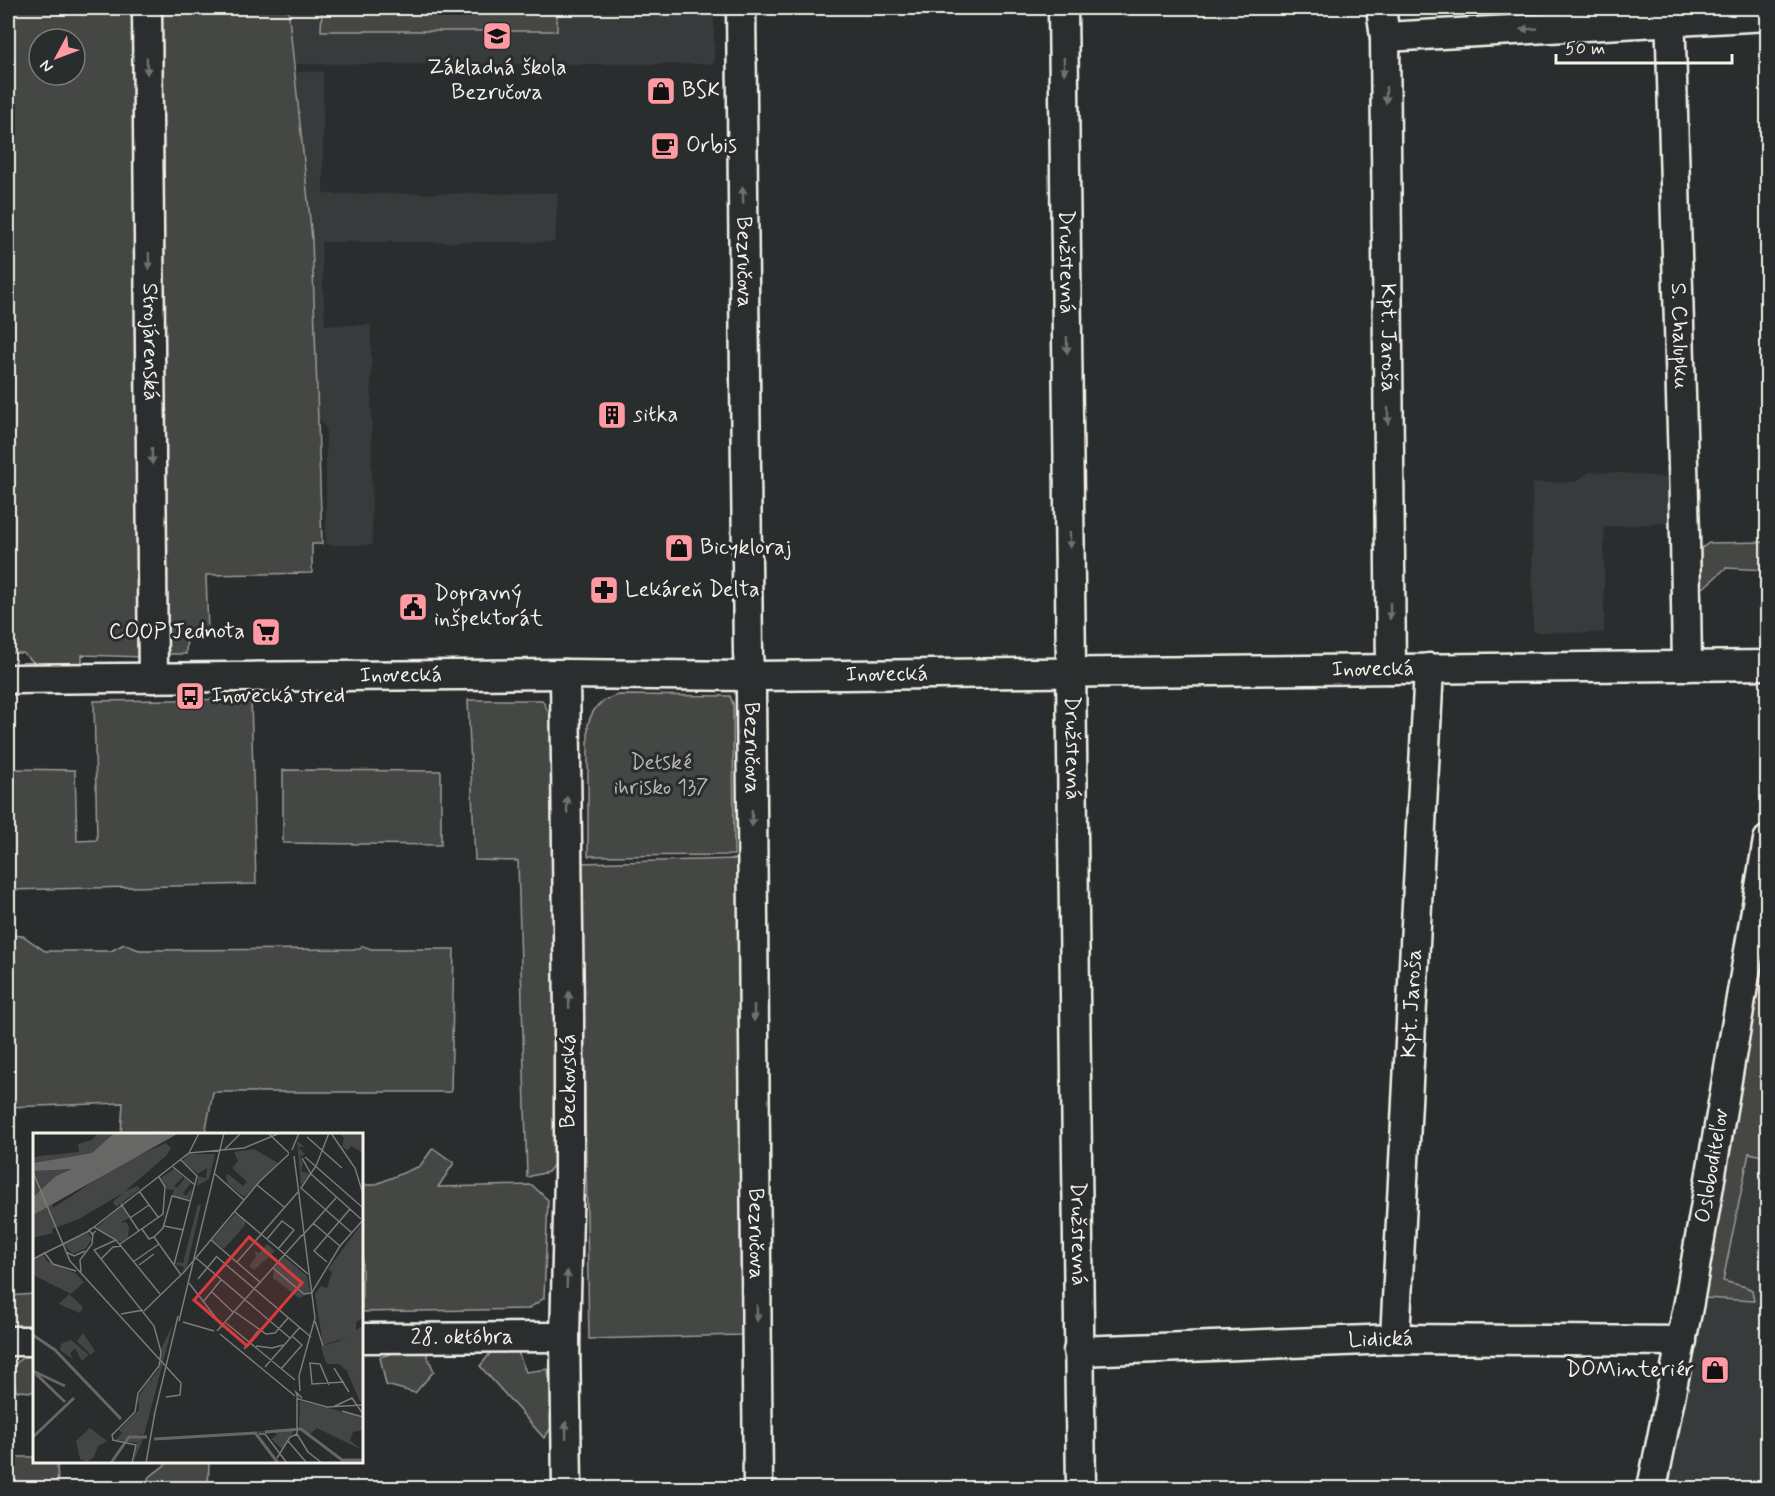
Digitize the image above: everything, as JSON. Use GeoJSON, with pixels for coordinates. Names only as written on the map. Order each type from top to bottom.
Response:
{"type":"FeatureCollection","features":[{"type":"Feature","properties":{"kind":"street","name":"Strojárenská"},"geometry":{"type":"LineString","coordinates":[[147,8],[153,678]]}},
{"type":"Feature","properties":{"kind":"street","name":"Bezručova"},"geometry":{"type":"LineString","coordinates":[[741,8],[758,1488]]}},
{"type":"Feature","properties":{"kind":"street","name":"Družstevná"},"geometry":{"type":"LineString","coordinates":[[1063,8],[1081,1488]]}},
{"type":"Feature","properties":{"kind":"street","name":"Kpt. Jaroša"},"geometry":{"type":"LineString","coordinates":[[1381,8],[1385,36],[1391,669]]}},
{"type":"Feature","properties":{"kind":"street"},"geometry":{"type":"LineString","coordinates":[[1385,36],[1670,15],[1767,16]]}},
{"type":"Feature","properties":{"kind":"street","name":"S. Chalupku"},"geometry":{"type":"LineString","coordinates":[[1670,15],[1687,666]]}},
{"type":"Feature","properties":{"kind":"street","name":"Inovecká"},"geometry":{"type":"LineString","coordinates":[[8,679],[565,674],[750,676],[1767,665]]}},
{"type":"Feature","properties":{"kind":"street","name":"Kpt. Jaroša"},"geometry":{"type":"LineString","coordinates":[[1395,1340],[1429,668]]}},
{"type":"Feature","properties":{"kind":"street","name":"Beckovská"},"geometry":{"type":"LineString","coordinates":[[565,674],[569,1176],[565,1337],[567,1488]]}},
{"type":"Feature","properties":{"kind":"street","name":"Osloboditeľov"},"geometry":{"type":"LineString","coordinates":[[1652,1488],[1682,1341],[1767,840]]}},
{"type":"Feature","properties":{"kind":"street","name":"28. októbra"},"geometry":{"type":"LineString","coordinates":[[363,1338],[565,1337]]}},
{"type":"Feature","properties":{"kind":"street","name":"Lidická"},"geometry":{"type":"LineString","coordinates":[[1078,1351],[1395,1340],[1682,1341]]}},
{"type":"Feature","properties":{"kind":"street"},"geometry":{"type":"LineString","coordinates":[[8,1341],[33,1341]]}},
{"type":"Feature","properties":{"kind":"shaded area","name":"Základná škola Bezručova"},"geometry":{"type":"Polygon","coordinates":[[[277,8],[714,8],[714,64],[281,64],[277,8]]]}},
{"type":"Feature","properties":{"kind":"shaded area"},"geometry":{"type":"Polygon","coordinates":[[[323,72],[323,194],[558,193],[555,242],[321,242],[325,325],[371,325],[372,545],[326,545],[326,428],[319,419],[280,419],[270,74],[323,72]]]}},
{"type":"Feature","properties":{"kind":"shaded area"},"geometry":{"type":"Polygon","coordinates":[[[1589,472],[1666,478],[1668,523],[1604,527],[1604,633],[1533,632],[1532,483],[1576,482],[1589,472]]]}},
{"type":"Feature","properties":{"kind":"shaded area"},"geometry":{"type":"Polygon","coordinates":[[[1767,809],[1767,1488],[1640,1488],[1695,1219],[1767,809]]]}},
{"type":"Feature","properties":{"kind":"green space"},"geometry":{"type":"Polygon","coordinates":[[[8,8],[140,8],[144,657],[82,655],[82,666],[37,665],[23,653],[8,653],[8,8]]]}},
{"type":"Feature","properties":{"kind":"green space"},"geometry":{"type":"Polygon","coordinates":[[[162,8],[288,8],[312,239],[322,544],[312,544],[312,573],[206,575],[208,632],[187,633],[186,654],[166,654],[162,8]]]}},
{"type":"Feature","properties":{"kind":"green space"},"geometry":{"type":"Polygon","coordinates":[[[322,8],[557,8],[557,31],[321,31],[322,8]]]}},
{"type":"Feature","properties":{"kind":"green space"},"geometry":{"type":"Polygon","coordinates":[[[1767,542],[1767,570],[1726,568],[1702,589],[1699,581],[1699,550],[1709,543],[1767,542]]]}},
{"type":"Feature","properties":{"kind":"green space","name":"Detské ihrisko 137"},"geometry":{"type":"Polygon","coordinates":[[[619,695],[730,696],[733,704],[734,855],[588,856],[588,724],[599,705],[619,695]]]}},
{"type":"Feature","properties":{"kind":"green space"},"geometry":{"type":"Polygon","coordinates":[[[251,699],[256,884],[8,890],[8,769],[75,770],[77,841],[97,840],[94,701],[251,699]]]}},
{"type":"Feature","properties":{"kind":"green space"},"geometry":{"type":"Polygon","coordinates":[[[468,700],[542,700],[555,724],[556,1162],[548,1172],[527,1177],[518,861],[475,860],[468,700]]]}},
{"type":"Feature","properties":{"kind":"green space"},"geometry":{"type":"Polygon","coordinates":[[[283,770],[441,771],[441,845],[283,843],[283,770]]]}},
{"type":"Feature","properties":{"kind":"green space"},"geometry":{"type":"Polygon","coordinates":[[[738,859],[741,1335],[589,1339],[581,863],[738,859]]]}},
{"type":"Feature","properties":{"kind":"green space"},"geometry":{"type":"Polygon","coordinates":[[[1767,921],[1767,1157],[1749,1153],[1723,1281],[1752,1290],[1754,1301],[1705,1298],[1767,921]]]}},
{"type":"Feature","properties":{"kind":"green space"},"geometry":{"type":"Polygon","coordinates":[[[8,935],[23,936],[45,951],[111,951],[124,944],[139,950],[360,949],[362,946],[371,949],[454,949],[451,1092],[213,1092],[205,1133],[121,1133],[123,1103],[8,1107],[8,935]]]}},
{"type":"Feature","properties":{"kind":"green space"},"geometry":{"type":"Polygon","coordinates":[[[433,1148],[454,1163],[438,1187],[532,1185],[548,1200],[544,1298],[528,1309],[363,1312],[363,1185],[374,1185],[420,1166],[433,1148]]]}},
{"type":"Feature","properties":{"kind":"green space"},"geometry":{"type":"Polygon","coordinates":[[[33,1294],[33,1330],[8,1328],[8,1296],[33,1294]]]}},
{"type":"Feature","properties":{"kind":"green space"},"geometry":{"type":"Polygon","coordinates":[[[509,1330],[526,1372],[548,1369],[554,1424],[544,1438],[480,1366],[509,1330]]]}},
{"type":"Feature","properties":{"kind":"green space"},"geometry":{"type":"Polygon","coordinates":[[[422,1344],[434,1371],[415,1393],[386,1385],[380,1357],[422,1344]]]}},
{"type":"Feature","properties":{"kind":"green space"},"geometry":{"type":"Polygon","coordinates":[[[33,1348],[33,1392],[16,1391],[12,1367],[33,1348]]]}},
{"type":"Feature","properties":{"kind":"green space"},"geometry":{"type":"Polygon","coordinates":[[[8,1457],[33,1457],[33,1463],[57,1463],[58,1488],[8,1488],[8,1457]]]}},
{"type":"Feature","properties":{"kind":"green space"},"geometry":{"type":"Polygon","coordinates":[[[168,1463],[209,1463],[208,1488],[149,1488],[148,1478],[168,1463]]]}},
{"type":"Feature","properties":{"kind":"place","name":"Základná škola Bezručova"},"geometry":{"type":"Point","coordinates":[497,36]}},
{"type":"Feature","properties":{"kind":"place","name":"BSK"},"geometry":{"type":"Point","coordinates":[661,91]}},
{"type":"Feature","properties":{"kind":"place","name":"Orbis"},"geometry":{"type":"Point","coordinates":[665,146]}},
{"type":"Feature","properties":{"kind":"place","name":"sitka"},"geometry":{"type":"Point","coordinates":[612,415]}},
{"type":"Feature","properties":{"kind":"place","name":"Bicykloraj"},"geometry":{"type":"Point","coordinates":[679,548]}},
{"type":"Feature","properties":{"kind":"place","name":"Lekáreň Delta"},"geometry":{"type":"Point","coordinates":[604,590]}},
{"type":"Feature","properties":{"kind":"place","name":"Dopravný inšpektorát"},"geometry":{"type":"Point","coordinates":[413,607]}},
{"type":"Feature","properties":{"kind":"place","name":"COOP Jednota"},"geometry":{"type":"Point","coordinates":[266,632]}},
{"type":"Feature","properties":{"kind":"place","name":"Inovecká stred"},"geometry":{"type":"Point","coordinates":[190,696]}},
{"type":"Feature","properties":{"kind":"place","name":"DOMinteriér"},"geometry":{"type":"Point","coordinates":[1715,1370]}}]}
